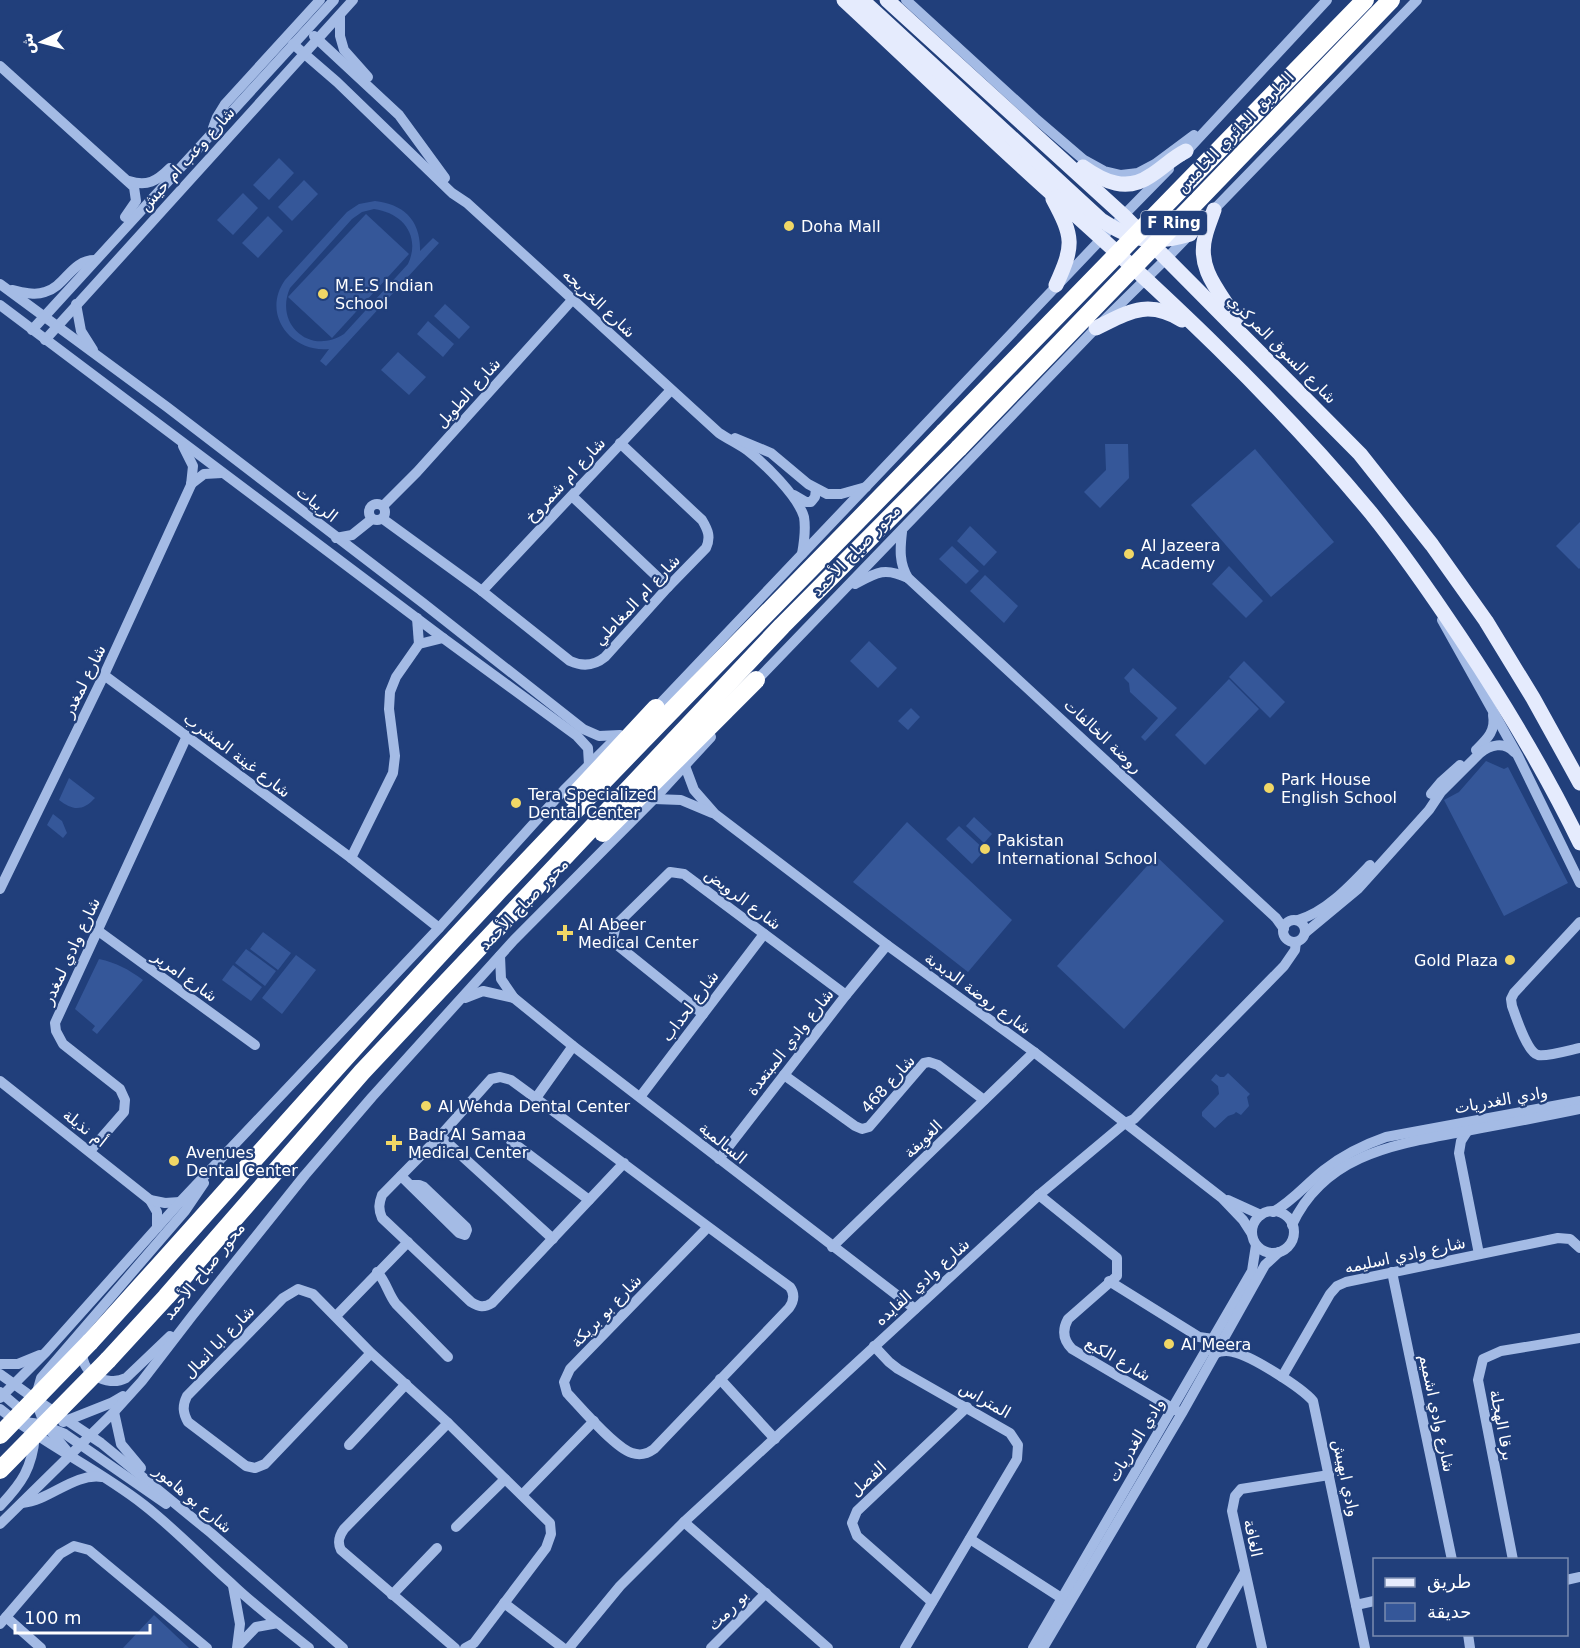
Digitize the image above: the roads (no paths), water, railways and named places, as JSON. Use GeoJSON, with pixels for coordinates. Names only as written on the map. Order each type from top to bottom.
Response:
{"type":"FeatureCollection","features":[{"type":"Feature","properties":{"kind":"highway","name":"الطريق الدائري الخامس"},"geometry":{"type":"LineString","coordinates":[[944,432],[1365,0]]}},
{"type":"Feature","properties":{"kind":"highway","name":"الطريق الدائري الخامس"},"geometry":{"type":"LineString","coordinates":[[959,448],[1391,0]]}},
{"type":"Feature","properties":{"kind":"highway","name":"محور صباح الأحمد"},"geometry":{"type":"LineString","coordinates":[[0,1435],[90,1342],[200,1222],[354,1046],[442,951],[944,432]]}},
{"type":"Feature","properties":{"kind":"highway","name":"محور صباح الأحمد"},"geometry":{"type":"LineString","coordinates":[[0,1470],[166,1297],[344,1092],[501,924],[782,626],[959,448]]}},
{"type":"Feature","properties":{"kind":"highway"},"geometry":{"type":"LineString","coordinates":[[501,924],[525,907],[574,862],[756,680]]}},
{"type":"Feature","properties":{"kind":"highway"},"geometry":{"type":"LineString","coordinates":[[442,951],[459,922],[656,708]]}},
{"type":"Feature","properties":{"kind":"main road"},"geometry":{"type":"LineString","coordinates":[[844,0],[1049,191],[1107,232],[1148,240],[1167,241],[1190,234]]}},
{"type":"Feature","properties":{"kind":"main road"},"geometry":{"type":"LineString","coordinates":[[862,0],[1095,215],[1147,279],[1262,393],[1372,514],[1427,587],[1491,686],[1561,804],[1580,843]]}},
{"type":"Feature","properties":{"kind":"main road","name":"شارع السوق المركزي"},"geometry":{"type":"LineString","coordinates":[[887,0],[1124,216],[1360,454],[1432,545],[1486,621],[1580,783]]}},
{"type":"Feature","properties":{"kind":"main road"},"geometry":{"type":"LineString","coordinates":[[1041,139],[1095,176],[1114,184],[1142,181],[1174,157],[1186,151]]}},
{"type":"Feature","properties":{"kind":"main road"},"geometry":{"type":"LineString","coordinates":[[1049,191],[1066,225],[1070,241],[1068,258],[1056,285]]}},
{"type":"Feature","properties":{"kind":"main road"},"geometry":{"type":"LineString","coordinates":[[1214,210],[1204,238],[1204,265],[1209,278],[1226,301],[1247,340]]}},
{"type":"Feature","properties":{"kind":"main road"},"geometry":{"type":"LineString","coordinates":[[1096,328],[1129,312],[1155,308],[1169,312],[1198,329]]}},
{"type":"Feature","properties":{"kind":"main road"},"geometry":{"type":"LineString","coordinates":[[1561,804],[1580,826]]}},
{"type":"Feature","properties":{"kind":"street","name":"شارع وعب ام حيش"},"geometry":{"type":"LineString","coordinates":[[210,134],[225,104],[320,0]]}},
{"type":"Feature","properties":{"kind":"street","name":"شارع وعب ام حيش"},"geometry":{"type":"LineString","coordinates":[[32,330],[334,0]]}},
{"type":"Feature","properties":{"kind":"street","name":"شارع وعب ام حيش"},"geometry":{"type":"LineString","coordinates":[[45,340],[353,0]]}},
{"type":"Feature","properties":{"kind":"street"},"geometry":{"type":"LineString","coordinates":[[906,0],[1035,118],[1084,160],[1104,171],[1121,175],[1146,170],[1214,121]]}},
{"type":"Feature","properties":{"kind":"street","name":"الطريق الدائري الخامس"},"geometry":{"type":"LineString","coordinates":[[1056,285],[1328,0]]}},
{"type":"Feature","properties":{"kind":"street"},"geometry":{"type":"LineString","coordinates":[[1096,328],[1147,279],[1417,0]]}},
{"type":"Feature","properties":{"kind":"street"},"geometry":{"type":"LineString","coordinates":[[340,15],[340,36],[344,50],[372,82],[383,100]]}},
{"type":"Feature","properties":{"kind":"street","name":"شارع الخريجه"},"geometry":{"type":"LineString","coordinates":[[307,29],[405,122],[431,160],[467,203]]}},
{"type":"Feature","properties":{"kind":"street","name":"شارع الخريجه"},"geometry":{"type":"LineString","coordinates":[[293,44],[337,82],[444,185],[467,203],[719,433],[755,457],[788,492],[804,519],[802,555]]}},
{"type":"Feature","properties":{"kind":"street"},"geometry":{"type":"LineString","coordinates":[[0,66],[129,181],[135,190],[136,201],[119,226],[117,236]]}},
{"type":"Feature","properties":{"kind":"street"},"geometry":{"type":"LineString","coordinates":[[129,181],[140,184],[151,183],[161,178],[177,163],[188,159]]}},
{"type":"Feature","properties":{"kind":"street"},"geometry":{"type":"LineString","coordinates":[[166,206],[175,213]]}},
{"type":"Feature","properties":{"kind":"street"},"geometry":{"type":"LineString","coordinates":[[4,287],[33,294],[44,292],[56,286],[76,266],[85,261],[95,260]]}},
{"type":"Feature","properties":{"kind":"street"},"geometry":{"type":"LineString","coordinates":[[188,1514],[167,1504],[81,1444],[39,1422],[1,1395],[46,1352],[180,1202],[439,928],[589,765],[643,713],[656,708],[1056,285]]}},
{"type":"Feature","properties":{"kind":"street","name":"الربيات"},"geometry":{"type":"LineString","coordinates":[[4,287],[167,407],[583,729],[599,736],[620,735]]}},
{"type":"Feature","properties":{"kind":"street","name":"شارع الطويل"},"geometry":{"type":"LineString","coordinates":[[377,519],[386,512],[383,506],[417,472],[573,299]]}},
{"type":"Feature","properties":{"kind":"street"},"geometry":{"type":"LineString","coordinates":[[76,304],[81,331],[98,357]]}},
{"type":"Feature","properties":{"kind":"street","name":"الربيات"},"geometry":{"type":"LineString","coordinates":[[0,305],[443,638],[578,736],[588,748],[589,765]]}},
{"type":"Feature","properties":{"kind":"street","name":"محور صباح الأحمد"},"geometry":{"type":"LineString","coordinates":[[0,1524],[89,1434],[114,1412],[142,1381],[347,1126],[500,956],[654,800],[739,705],[756,680],[902,532],[1096,328]]}},
{"type":"Feature","properties":{"kind":"street","name":"شارع ام شمروخ"},"geometry":{"type":"LineString","coordinates":[[482,591],[671,390]]}},
{"type":"Feature","properties":{"kind":"street","name":"شارع الخريجه"},"geometry":{"type":"LineString","coordinates":[[711,425],[771,453],[816,489]]}},
{"type":"Feature","properties":{"kind":"street"},"geometry":{"type":"LineString","coordinates":[[179,440],[193,466],[191,484]]}},
{"type":"Feature","properties":{"kind":"street","name":"شارع ام المغاطي"},"geometry":{"type":"LineString","coordinates":[[377,519],[482,591],[570,661],[579,665],[598,663],[706,548],[709,535],[702,520],[620,443]]}},
{"type":"Feature","properties":{"kind":"street"},"geometry":{"type":"LineString","coordinates":[[191,484],[204,474],[222,473]]}},
{"type":"Feature","properties":{"kind":"street","name":"شارع لمغدر"},"geometry":{"type":"LineString","coordinates":[[0,889],[4,868],[104,675],[191,484]]}},
{"type":"Feature","properties":{"kind":"street"},"geometry":{"type":"LineString","coordinates":[[788,492],[806,502],[811,502],[816,489],[830,495],[867,487]]}},
{"type":"Feature","properties":{"kind":"street"},"geometry":{"type":"LineString","coordinates":[[572,496],[668,587]]}},
{"type":"Feature","properties":{"kind":"street"},"geometry":{"type":"LineString","coordinates":[[336,538],[352,535],[377,519]]}},
{"type":"Feature","properties":{"kind":"street"},"geometry":{"type":"LineString","coordinates":[[902,532],[900,555],[908,578]]}},
{"type":"Feature","properties":{"kind":"street"},"geometry":{"type":"LineString","coordinates":[[847,588],[878,572],[890,571],[908,578]]}},
{"type":"Feature","properties":{"kind":"street","name":"روضة الخالفات"},"geometry":{"type":"LineString","coordinates":[[908,578],[1276,918],[1290,923]]}},
{"type":"Feature","properties":{"kind":"street"},"geometry":{"type":"LineString","coordinates":[[1427,587],[1447,630],[1518,756],[1580,883]]}},
{"type":"Feature","properties":{"kind":"street"},"geometry":{"type":"LineString","coordinates":[[351,858],[393,773],[395,756],[389,709],[390,692],[396,677],[419,644],[417,618]]}},
{"type":"Feature","properties":{"kind":"street"},"geometry":{"type":"LineString","coordinates":[[419,644],[443,638]]}},
{"type":"Feature","properties":{"kind":"street","name":"شارع غينة المشرب"},"geometry":{"type":"LineString","coordinates":[[104,675],[351,858],[439,928]]}},
{"type":"Feature","properties":{"kind":"street"},"geometry":{"type":"LineString","coordinates":[[1290,923],[1310,917],[1348,889],[1415,815],[1441,782],[1484,742],[1494,728],[1492,709]]}},
{"type":"Feature","properties":{"kind":"street","name":"شارع وادي لمغدر"},"geometry":{"type":"LineString","coordinates":[[90,1151],[124,1112],[125,1100],[120,1089],[63,1044],[56,1031],[55,1023],[187,736]]}},
{"type":"Feature","properties":{"kind":"street"},"geometry":{"type":"LineString","coordinates":[[1305,933],[1358,889],[1429,810],[1441,792],[1486,748],[1502,745],[1510,748],[1518,756]]}},
{"type":"Feature","properties":{"kind":"street","name":"شارع روضة الدبدبة"},"geometry":{"type":"LineString","coordinates":[[685,766],[690,785],[715,814],[887,945],[1034,1052],[1222,1197],[1243,1220],[1254,1239]]}},
{"type":"Feature","properties":{"kind":"street","name":"شارع روضة الدبدبة"},"geometry":{"type":"LineString","coordinates":[[654,800],[681,800],[715,814]]}},
{"type":"Feature","properties":{"kind":"street","name":"شارع الرويض"},"geometry":{"type":"LineString","coordinates":[[703,1014],[616,944],[614,938],[616,925],[670,872],[684,874],[846,995]]}},
{"type":"Feature","properties":{"kind":"street"},"geometry":{"type":"LineString","coordinates":[[1580,922],[1511,999],[1512,1006],[1535,1054],[1544,1055],[1580,1048]]}},
{"type":"Feature","properties":{"kind":"street"},"geometry":{"type":"LineString","coordinates":[[1290,923],[1305,927],[1305,933]]}},
{"type":"Feature","properties":{"kind":"street"},"geometry":{"type":"LineString","coordinates":[[1290,923],[1287,939],[1296,942]]}},
{"type":"Feature","properties":{"kind":"street","name":"شارع امرير"},"geometry":{"type":"LineString","coordinates":[[97,930],[255,1045]]}},
{"type":"Feature","properties":{"kind":"street","name":"شارع وادي الفايده"},"geometry":{"type":"LineString","coordinates":[[569,1648],[620,1586],[684,1522],[1039,1194],[1125,1123],[1134,1119],[1284,966],[1295,950],[1296,942],[1302,939],[1305,933]]}},
{"type":"Feature","properties":{"kind":"street","name":"شارع لحداب"},"geometry":{"type":"LineString","coordinates":[[640,1097],[764,934]]}},
{"type":"Feature","properties":{"kind":"street","name":"شارع وادي المبتعدة"},"geometry":{"type":"LineString","coordinates":[[719,1158],[887,945]]}},
{"type":"Feature","properties":{"kind":"street","name":"السالمية"},"geometry":{"type":"LineString","coordinates":[[500,956],[501,979],[514,998],[832,1247],[915,1309]]}},
{"type":"Feature","properties":{"kind":"street","name":"السالمية"},"geometry":{"type":"LineString","coordinates":[[457,1003],[483,991],[514,998]]}},
{"type":"Feature","properties":{"kind":"street"},"geometry":{"type":"LineString","coordinates":[[536,1098],[573,1046]]}},
{"type":"Feature","properties":{"kind":"street","name":"الغويفة"},"geometry":{"type":"LineString","coordinates":[[832,1247],[1034,1052]]}},
{"type":"Feature","properties":{"kind":"street","name":"شارع 468"},"geometry":{"type":"LineString","coordinates":[[784,1075],[862,1129],[869,1127],[924,1063],[938,1065],[984,1100]]}},
{"type":"Feature","properties":{"kind":"street","name":"شارع بو بريكة"},"geometry":{"type":"LineString","coordinates":[[624,1163],[492,1303],[481,1307],[471,1302],[382,1218],[379,1208],[382,1195],[440,1136],[491,1079],[495,1077],[511,1080],[624,1163],[790,1287],[793,1292],[789,1308],[647,1454],[632,1453],[623,1449],[567,1394],[564,1382],[570,1369],[708,1227]]}},
{"type":"Feature","properties":{"kind":"street","name":"أم نذيلة"},"geometry":{"type":"LineString","coordinates":[[0,1081],[150,1200]]}},
{"type":"Feature","properties":{"kind":"street","name":"وادي الغدريات"},"geometry":{"type":"LineString","coordinates":[[1273,1212],[1294,1198],[1332,1164],[1368,1143],[1386,1137],[1580,1101]]}},
{"type":"Feature","properties":{"kind":"street","name":"وادي الغدريات"},"geometry":{"type":"LineString","coordinates":[[1292,1225],[1307,1199],[1335,1173],[1355,1160],[1385,1147],[1580,1109]]}},
{"type":"Feature","properties":{"kind":"street"},"geometry":{"type":"LineString","coordinates":[[1459,1153],[1461,1141],[1468,1131]]}},
{"type":"Feature","properties":{"kind":"street","name":"شارع وادي اسليمه"},"geometry":{"type":"LineString","coordinates":[[1444,1135],[1454,1142],[1459,1153],[1479,1254]]}},
{"type":"Feature","properties":{"kind":"street"},"geometry":{"type":"LineString","coordinates":[[440,1136],[553,1239]]}},
{"type":"Feature","properties":{"kind":"street"},"geometry":{"type":"LineString","coordinates":[[511,1141],[589,1200]]}},
{"type":"Feature","properties":{"kind":"street"},"geometry":{"type":"LineString","coordinates":[[0,1506],[29,1469],[33,1458],[35,1435],[39,1422],[34,1400],[41,1378],[185,1211],[203,1186],[207,1174]]}},
{"type":"Feature","properties":{"kind":"street"},"geometry":{"type":"LineString","coordinates":[[401,1176],[412,1185],[418,1194],[441,1210]]}},
{"type":"Feature","properties":{"kind":"street"},"geometry":{"type":"LineString","coordinates":[[1039,1194],[1117,1257],[1117,1276],[1109,1281],[1199,1337],[1213,1339]]}},
{"type":"Feature","properties":{"kind":"street","name":"شارع روضة الدبدبة"},"geometry":{"type":"LineString","coordinates":[[1222,1197],[1261,1215]]}},
{"type":"Feature","properties":{"kind":"street"},"geometry":{"type":"LineString","coordinates":[[150,1200],[165,1203],[180,1202]]}},
{"type":"Feature","properties":{"kind":"street"},"geometry":{"type":"LineString","coordinates":[[150,1200],[157,1212],[157,1228]]}},
{"type":"Feature","properties":{"kind":"street"},"geometry":{"type":"LineString","coordinates":[[1273,1212],[1285,1215],[1292,1225],[1294,1235],[1290,1244],[1280,1252],[1267,1252],[1254,1239],[1255,1221],[1261,1215],[1273,1212]]}},
{"type":"Feature","properties":{"kind":"street","name":"شارع وادي اسليمه"},"geometry":{"type":"LineString","coordinates":[[1282,1377],[1330,1294],[1337,1286],[1346,1282],[1558,1238],[1570,1239],[1580,1248]]}},
{"type":"Feature","properties":{"kind":"street","name":"وادي الغدريات"},"geometry":{"type":"LineString","coordinates":[[1177,1411],[1213,1339],[1252,1271],[1255,1261],[1254,1239]]}},
{"type":"Feature","properties":{"kind":"street"},"geometry":{"type":"LineString","coordinates":[[336,1316],[408,1242]]}},
{"type":"Feature","properties":{"kind":"street","name":"وادي الغدريات"},"geometry":{"type":"LineString","coordinates":[[1033,1648],[1066,1600],[1265,1265],[1280,1252]]}},
{"type":"Feature","properties":{"kind":"street"},"geometry":{"type":"LineString","coordinates":[[377,1272],[385,1281],[393,1300],[448,1357]]}},
{"type":"Feature","properties":{"kind":"street","name":"شارع وادي اشميم"},"geometry":{"type":"LineString","coordinates":[[1392,1272],[1452,1558]]}},
{"type":"Feature","properties":{"kind":"street","name":"شارع الكبع"},"geometry":{"type":"LineString","coordinates":[[1109,1281],[1068,1319],[1064,1332],[1067,1344],[1072,1350],[1177,1411]]}},
{"type":"Feature","properties":{"kind":"street","name":"شارع ابا انمال"},"geometry":{"type":"LineString","coordinates":[[371,1353],[265,1464],[259,1467],[246,1466],[188,1422],[183,1408],[187,1396],[289,1293],[298,1289],[313,1294],[371,1353],[448,1423],[550,1522],[552,1528],[546,1548],[474,1643],[465,1648]]}},
{"type":"Feature","properties":{"kind":"street"},"geometry":{"type":"LineString","coordinates":[[89,1323],[82,1355],[84,1366],[104,1381],[111,1383],[126,1378],[192,1316]]}},
{"type":"Feature","properties":{"kind":"street"},"geometry":{"type":"LineString","coordinates":[[1228,1330],[1231,1341],[1240,1354]]}},
{"type":"Feature","properties":{"kind":"street","name":"برقا الهجلة"},"geometry":{"type":"LineString","coordinates":[[1513,1558],[1478,1380],[1480,1368],[1483,1359],[1501,1351],[1580,1338]]}},
{"type":"Feature","properties":{"kind":"street","name":"المتراس"},"geometry":{"type":"LineString","coordinates":[[874,1346],[898,1369],[1010,1433],[1015,1438],[1018,1452],[1017,1459],[905,1648]]}},
{"type":"Feature","properties":{"kind":"street","name":"وادي ابهيش"},"geometry":{"type":"LineString","coordinates":[[1214,1354],[1224,1351],[1240,1354],[1282,1377],[1313,1401],[1365,1648]]}},
{"type":"Feature","properties":{"kind":"street"},"geometry":{"type":"LineString","coordinates":[[0,1364],[18,1364],[46,1352]]}},
{"type":"Feature","properties":{"kind":"street","name":"شارع بو هامور"},"geometry":{"type":"LineString","coordinates":[[0,1374],[34,1400],[89,1434],[188,1514],[343,1648]]}},
{"type":"Feature","properties":{"kind":"street"},"geometry":{"type":"LineString","coordinates":[[720,1379],[776,1439]]}},
{"type":"Feature","properties":{"kind":"street"},"geometry":{"type":"LineString","coordinates":[[0,1424],[16,1421],[56,1424],[111,1403],[142,1381]]}},
{"type":"Feature","properties":{"kind":"street"},"geometry":{"type":"LineString","coordinates":[[15,1384],[39,1422],[70,1455]]}},
{"type":"Feature","properties":{"kind":"street"},"geometry":{"type":"LineString","coordinates":[[349,1445],[406,1384]]}},
{"type":"Feature","properties":{"kind":"street","name":"الفصل"},"geometry":{"type":"LineString","coordinates":[[933,1602],[857,1536],[852,1523],[857,1511],[967,1407]]}},
{"type":"Feature","properties":{"kind":"street"},"geometry":{"type":"LineString","coordinates":[[0,1409],[35,1435],[106,1477],[174,1529],[233,1586],[309,1648]]}},
{"type":"Feature","properties":{"kind":"street"},"geometry":{"type":"LineString","coordinates":[[114,1412],[119,1436],[126,1451],[188,1514]]}},
{"type":"Feature","properties":{"kind":"street"},"geometry":{"type":"LineString","coordinates":[[522,1495],[594,1421]]}},
{"type":"Feature","properties":{"kind":"street"},"geometry":{"type":"LineString","coordinates":[[448,1423],[340,1534],[338,1546],[455,1648]]}},
{"type":"Feature","properties":{"kind":"street","name":"الغافة"},"geometry":{"type":"LineString","coordinates":[[1262,1648],[1232,1511],[1235,1496],[1241,1490],[1329,1475]]}},
{"type":"Feature","properties":{"kind":"street"},"geometry":{"type":"LineString","coordinates":[[21,1503],[37,1500],[86,1476],[106,1477]]}},
{"type":"Feature","properties":{"kind":"street"},"geometry":{"type":"LineString","coordinates":[[456,1527],[506,1479]]}},
{"type":"Feature","properties":{"kind":"street"},"geometry":{"type":"LineString","coordinates":[[684,1522],[828,1648]]}},
{"type":"Feature","properties":{"kind":"street"},"geometry":{"type":"LineString","coordinates":[[970,1539],[1066,1600]]}},
{"type":"Feature","properties":{"kind":"street"},"geometry":{"type":"LineString","coordinates":[[41,1648],[3,1620],[60,1554],[74,1546],[89,1550],[207,1648]]}},
{"type":"Feature","properties":{"kind":"street"},"geometry":{"type":"LineString","coordinates":[[392,1595],[437,1548]]}},
{"type":"Feature","properties":{"kind":"street"},"geometry":{"type":"LineString","coordinates":[[1201,1648],[1245,1572]]}},
{"type":"Feature","properties":{"kind":"street"},"geometry":{"type":"LineString","coordinates":[[233,1586],[240,1624],[237,1648]]}},
{"type":"Feature","properties":{"kind":"street","name":"بو رمث"},"geometry":{"type":"LineString","coordinates":[[711,1648],[766,1593]]}},
{"type":"Feature","properties":{"kind":"street","name":"وادي الغدريات"},"geometry":{"type":"LineString","coordinates":[[1043,1648],[1066,1600]]}},
{"type":"Feature","properties":{"kind":"street"},"geometry":{"type":"LineString","coordinates":[[1356,1605],[1373,1601]]}},
{"type":"Feature","properties":{"kind":"street"},"geometry":{"type":"LineString","coordinates":[[504,1603],[563,1648]]}},
{"type":"Feature","properties":{"kind":"street"},"geometry":{"type":"LineString","coordinates":[[237,1648],[256,1627],[278,1623]]}},
{"type":"Feature","properties":{"kind":"place","name":"Doha Mall"},"geometry":{"type":"Point","coordinates":[789,226]}},
{"type":"Feature","properties":{"kind":"place","name":"M.E.S Indian School"},"geometry":{"type":"Point","coordinates":[323,294]}},
{"type":"Feature","properties":{"kind":"place","name":"Al Jazeera Academy"},"geometry":{"type":"Point","coordinates":[1129,554]}},
{"type":"Feature","properties":{"kind":"place","name":"Park House English School"},"geometry":{"type":"Point","coordinates":[1269,788]}},
{"type":"Feature","properties":{"kind":"place","name":"Tera Specialized Dental Center"},"geometry":{"type":"Point","coordinates":[516,803]}},
{"type":"Feature","properties":{"kind":"place","name":"Pakistan International School"},"geometry":{"type":"Point","coordinates":[985,849]}},
{"type":"Feature","properties":{"kind":"place","name":"Al Abeer Medical Center"},"geometry":{"type":"Point","coordinates":[565,933]}},
{"type":"Feature","properties":{"kind":"place","name":"Gold Plaza"},"geometry":{"type":"Point","coordinates":[1510,960]}},
{"type":"Feature","properties":{"kind":"place","name":"Al Wehda Dental Center"},"geometry":{"type":"Point","coordinates":[426,1106]}},
{"type":"Feature","properties":{"kind":"place","name":"Badr Al Samaa Medical Center"},"geometry":{"type":"Point","coordinates":[394,1143]}},
{"type":"Feature","properties":{"kind":"place","name":"Avenues Dental Center"},"geometry":{"type":"Point","coordinates":[174,1161]}},
{"type":"Feature","properties":{"kind":"place","name":"Al Meera"},"geometry":{"type":"Point","coordinates":[1169,1344]}}]}
